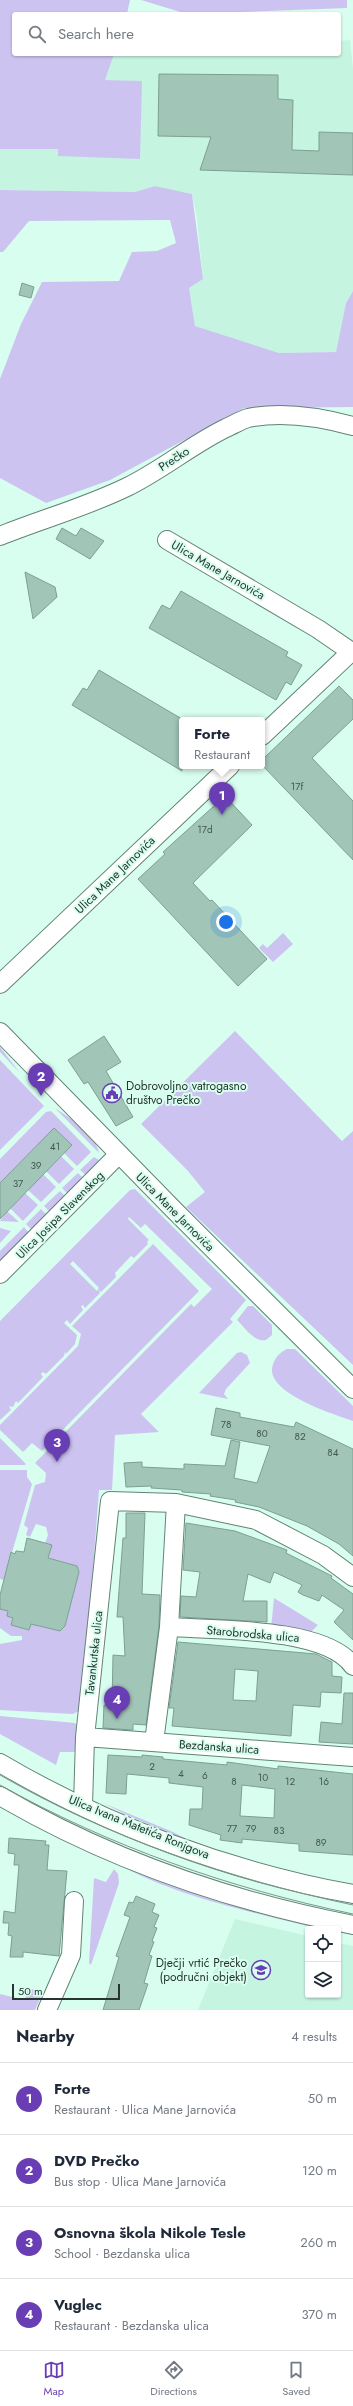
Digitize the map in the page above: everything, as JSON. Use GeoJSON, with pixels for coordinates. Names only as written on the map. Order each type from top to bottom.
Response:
{"type":"FeatureCollection","features":[{"type":"Feature","properties":{"kind":"street","name":"Prečko"},"geometry":{"type":"LineString","coordinates":[[0,536],[38,520],[99,501],[149,475],[217,432],[247,418],[282,415],[312,418],[353,426]]}},
{"type":"Feature","properties":{"kind":"street","name":"Ulica Mane Jarnovića"},"geometry":{"type":"LineString","coordinates":[[167,540],[318,629],[352,652],[265,733]]}},
{"type":"Feature","properties":{"kind":"street","name":"Ulica Mane Jarnovića"},"geometry":{"type":"LineString","coordinates":[[0,984],[227,769]]}},
{"type":"Feature","properties":{"kind":"street","name":"Ulica Mane Jarnovića"},"geometry":{"type":"LineString","coordinates":[[0,1032],[353,1389]]}},
{"type":"Feature","properties":{"kind":"street","name":"Ulica Josipa Slavenskog"},"geometry":{"type":"LineString","coordinates":[[0,1274],[119,1154]]}},
{"type":"Feature","properties":{"kind":"street","name":"Tavankutska ulica"},"geometry":{"type":"LineString","coordinates":[[83,1806],[85,1737],[110,1501],[176,1503]]}},
{"type":"Feature","properties":{"kind":"street"},"geometry":{"type":"LineString","coordinates":[[154,1742],[169,1627],[176,1503],[256,1520],[324,1555],[353,1577]]}},
{"type":"Feature","properties":{"kind":"street","name":"Starobrodska ulica"},"geometry":{"type":"LineString","coordinates":[[169,1627],[294,1636],[341,1653],[353,1666]]}},
{"type":"Feature","properties":{"kind":"street","name":"Bezdanska ulica"},"geometry":{"type":"LineString","coordinates":[[85,1737],[353,1757]]}},
{"type":"Feature","properties":{"kind":"street","name":"Ulica Ivana Matetića Ronjgova"},"geometry":{"type":"LineString","coordinates":[[0,1763],[83,1806],[164,1840],[212,1857],[294,1881],[353,1894]]}},
{"type":"Feature","properties":{"kind":"street"},"geometry":{"type":"LineString","coordinates":[[0,1796],[88,1841],[171,1875],[258,1903],[353,1925]]}},
{"type":"Feature","properties":{"kind":"street"},"geometry":{"type":"LineString","coordinates":[[47,2010],[71,1955],[74,1901]]}},
{"type":"Feature","properties":{"kind":"shaded area"},"geometry":{"type":"Polygon","coordinates":[[[0,0],[130,0],[127,12],[12,12],[12,56],[113,56],[105,80],[142,81],[140,159],[58,156],[58,149],[0,149],[0,0]]]}},
{"type":"Feature","properties":{"kind":"shaded area"},"geometry":{"type":"Polygon","coordinates":[[[141,0],[347,0],[347,8],[240,12],[180,12],[141,0]]]}},
{"type":"Feature","properties":{"kind":"shaded area"},"geometry":{"type":"Polygon","coordinates":[[[350,40],[353,69],[353,291],[346,303],[336,352],[279,353],[195,326],[189,288],[203,279],[197,218],[192,194],[155,186],[135,192],[0,190],[0,149],[59,149],[58,156],[142,82],[104,80],[113,56],[341,56],[341,41],[350,40]]]}},
{"type":"Feature","properties":{"kind":"shaded area"},"geometry":{"type":"Polygon","coordinates":[[[155,186],[192,194],[203,279],[189,288],[195,326],[279,353],[336,352],[346,303],[353,291],[353,407],[244,408],[110,480],[46,503],[0,478],[0,379],[21,324],[42,282],[119,281],[132,252],[157,251],[176,243],[170,220],[29,221],[3,252],[0,252],[0,190],[135,192],[155,186]]]}},
{"type":"Feature","properties":{"kind":"shaded area"},"geometry":{"type":"Polygon","coordinates":[[[283,933],[293,944],[273,962],[259,948],[263,944],[267,948],[283,933]]]}},
{"type":"Feature","properties":{"kind":"shaded area"},"geometry":{"type":"Polygon","coordinates":[[[235,1031],[342,1141],[353,1131],[353,1365],[186,1207],[205,1192],[188,1171],[141,1124],[235,1031]]]}},
{"type":"Feature","properties":{"kind":"shaded area"},"geometry":{"type":"Polygon","coordinates":[[[0,1047],[20,1073],[0,1052],[0,1047]]]}},
{"type":"Feature","properties":{"kind":"shaded area"},"geometry":{"type":"Polygon","coordinates":[[[0,1060],[44,1106],[0,1150],[0,1060]]]}},
{"type":"Feature","properties":{"kind":"shaded area"},"geometry":{"type":"Polygon","coordinates":[[[55,1108],[88,1133],[97,1146],[99,1153],[55,1108]]]}},
{"type":"Feature","properties":{"kind":"shaded area"},"geometry":{"type":"Polygon","coordinates":[[[51,1111],[91,1152],[77,1166],[64,1153],[72,1145],[54,1128],[0,1183],[0,1159],[46,1112],[51,1111]]]}},
{"type":"Feature","properties":{"kind":"shaded area"},"geometry":{"type":"Polygon","coordinates":[[[61,1156],[74,1169],[59,1184],[46,1171],[61,1156]]]}},
{"type":"Feature","properties":{"kind":"shaded area"},"geometry":{"type":"Polygon","coordinates":[[[94,1157],[99,1160],[88,1177],[80,1170],[94,1157]]]}},
{"type":"Feature","properties":{"kind":"shaded area"},"geometry":{"type":"Polygon","coordinates":[[[78,1173],[85,1180],[69,1195],[62,1188],[78,1173]]]}},
{"type":"Feature","properties":{"kind":"shaded area"},"geometry":{"type":"Polygon","coordinates":[[[43,1174],[56,1187],[41,1202],[28,1190],[43,1174]]]}},
{"type":"Feature","properties":{"kind":"shaded area"},"geometry":{"type":"Polygon","coordinates":[[[135,1189],[246,1300],[230,1319],[233,1322],[141,1414],[159,1432],[115,1435],[112,1490],[99,1490],[83,1703],[79,1711],[73,1714],[0,1710],[0,1644],[22,1640],[22,1636],[11,1636],[0,1628],[0,1604],[8,1611],[7,1616],[13,1618],[11,1625],[29,1630],[31,1624],[60,1631],[65,1626],[79,1572],[77,1566],[48,1558],[52,1545],[45,1543],[48,1535],[46,1527],[36,1524],[30,1537],[26,1535],[28,1528],[24,1525],[35,1485],[45,1482],[46,1473],[35,1463],[191,1304],[194,1307],[212,1289],[145,1224],[141,1228],[129,1217],[128,1219],[149,1240],[147,1242],[148,1244],[134,1258],[131,1256],[115,1273],[116,1277],[101,1292],[99,1290],[100,1293],[85,1308],[83,1305],[81,1306],[83,1310],[70,1324],[67,1320],[64,1323],[77,1335],[75,1344],[66,1354],[65,1352],[64,1356],[46,1374],[43,1372],[41,1374],[43,1377],[18,1403],[16,1401],[13,1407],[9,1406],[11,1410],[0,1420],[0,1321],[130,1190],[135,1189]],[[73,1261],[70,1264],[97,1291],[99,1288],[73,1261]]]}},
{"type":"Feature","properties":{"kind":"shaded area"},"geometry":{"type":"Polygon","coordinates":[[[60,1191],[67,1198],[51,1213],[44,1206],[60,1191]]]}},
{"type":"Feature","properties":{"kind":"shaded area"},"geometry":{"type":"Polygon","coordinates":[[[25,1193],[38,1205],[23,1221],[10,1208],[25,1193]]]}},
{"type":"Feature","properties":{"kind":"shaded area"},"geometry":{"type":"Polygon","coordinates":[[[41,1209],[48,1216],[33,1231],[26,1224],[41,1209]]]}},
{"type":"Feature","properties":{"kind":"shaded area"},"geometry":{"type":"Polygon","coordinates":[[[7,1211],[19,1222],[0,1221],[7,1211]]]}},
{"type":"Feature","properties":{"kind":"shaded area"},"geometry":{"type":"Polygon","coordinates":[[[24,1227],[30,1234],[0,1264],[0,1251],[24,1227]]]}},
{"type":"Feature","properties":{"kind":"shaded area"},"geometry":{"type":"Polygon","coordinates":[[[0,1228],[11,1231],[0,1243],[0,1228]]]}},
{"type":"Feature","properties":{"kind":"shaded area"},"geometry":{"type":"Polygon","coordinates":[[[153,1244],[199,1291],[42,1451],[32,1443],[23,1452],[0,1430],[0,1425],[78,1346],[81,1334],[72,1326],[153,1244]]]}},
{"type":"Feature","properties":{"kind":"shaded area"},"geometry":{"type":"Polygon","coordinates":[[[248,1306],[253,1306],[272,1325],[272,1335],[266,1340],[254,1337],[237,1320],[248,1306]]]}},
{"type":"Feature","properties":{"kind":"shaded area"},"geometry":{"type":"Polygon","coordinates":[[[287,1349],[295,1349],[353,1406],[353,1421],[304,1402],[281,1386],[274,1377],[272,1368],[277,1356],[287,1349]]]}},
{"type":"Feature","properties":{"kind":"shaded area"},"geometry":{"type":"Polygon","coordinates":[[[241,1352],[247,1355],[250,1363],[226,1389],[224,1394],[228,1399],[199,1393],[237,1353],[241,1352]]]}},
{"type":"Feature","properties":{"kind":"shaded area"},"geometry":{"type":"Polygon","coordinates":[[[0,1438],[26,1464],[25,1465],[0,1465],[0,1438]]]}},
{"type":"Feature","properties":{"kind":"shaded area"},"geometry":{"type":"Polygon","coordinates":[[[0,1470],[27,1470],[27,1477],[32,1484],[4,1580],[0,1579],[0,1470]]]}},
{"type":"Feature","properties":{"kind":"shaded area"},"geometry":{"type":"Polygon","coordinates":[[[274,1598],[318,1625],[310,1633],[271,1629],[274,1598]]]}},
{"type":"Feature","properties":{"kind":"shaded area"},"geometry":{"type":"Polygon","coordinates":[[[0,1716],[75,1723],[77,1726],[75,1752],[60,1752],[56,1765],[0,1734],[0,1716]]]}},
{"type":"Feature","properties":{"kind":"shaded area"},"geometry":{"type":"Polygon","coordinates":[[[103,1803],[173,1832],[192,1842],[129,1816],[103,1803]]]}},
{"type":"Feature","properties":{"kind":"shaded area"},"geometry":{"type":"Polygon","coordinates":[[[116,1863],[325,1926],[307,1926],[242,1910],[189,1894],[139,1875],[116,1863]]]}},
{"type":"Feature","properties":{"kind":"shaded area"},"geometry":{"type":"Polygon","coordinates":[[[114,1869],[118,1874],[119,1883],[91,1965],[89,1963],[94,1878],[106,1882],[114,1869]]]}},
{"type":"Feature","properties":{"kind":"shaded area","name":"Dječji vrtić Prečko (područni objekt)"},"geometry":{"type":"Polygon","coordinates":[[[235,1919],[305,1935],[305,1998],[341,1998],[341,1944],[353,1946],[353,2010],[198,2010],[235,1919]]]}},
{"type":"Feature","properties":{"kind":"shaded area"},"geometry":{"type":"Polygon","coordinates":[[[28,1988],[43,1992],[35,2010],[0,2010],[0,1994],[25,2000],[28,1988]]]}},
{"type":"Feature","properties":{"kind":"building"},"geometry":{"type":"Polygon","coordinates":[[[159,74],[278,75],[278,99],[293,100],[292,150],[319,151],[319,132],[353,133],[353,175],[200,170],[211,137],[158,136],[159,74]]]}},
{"type":"Feature","properties":{"kind":"building"},"geometry":{"type":"Polygon","coordinates":[[[22,283],[34,287],[31,298],[19,295],[22,283]]]}},
{"type":"Feature","properties":{"kind":"building"},"geometry":{"type":"Polygon","coordinates":[[[62,528],[76,536],[81,528],[104,541],[90,559],[56,539],[62,528]]]}},
{"type":"Feature","properties":{"kind":"building"},"geometry":{"type":"Polygon","coordinates":[[[25,572],[55,587],[57,597],[33,619],[25,572]]]}},
{"type":"Feature","properties":{"kind":"building"},"geometry":{"type":"Polygon","coordinates":[[[181,591],[288,652],[286,656],[302,665],[291,685],[286,682],[276,700],[149,628],[162,605],[170,609],[181,591]]]}},
{"type":"Feature","properties":{"kind":"building"},"geometry":{"type":"Polygon","coordinates":[[[99,670],[179,717],[179,769],[182,769],[182,771],[72,705],[83,688],[87,690],[99,670]]]}},
{"type":"Feature","properties":{"kind":"building"},"geometry":{"type":"Polygon","coordinates":[[[339,686],[353,700],[353,719],[312,758],[353,801],[353,860],[265,768],[265,757],[339,686]]]}},
{"type":"Feature","properties":{"kind":"building"},"geometry":{"type":"Polygon","coordinates":[[[225,796],[252,825],[193,883],[210,901],[212,900],[267,959],[238,986],[138,879],[165,854],[163,852],[225,796]]]}},
{"type":"Feature","properties":{"kind":"building"},"geometry":{"type":"Polygon","coordinates":[[[104,1036],[121,1062],[106,1071],[133,1117],[116,1126],[88,1082],[84,1084],[68,1060],[104,1036]]]}},
{"type":"Feature","properties":{"kind":"building"},"geometry":{"type":"Polygon","coordinates":[[[54,1128],[72,1145],[0,1219],[0,1183],[54,1128]]]}},
{"type":"Feature","properties":{"kind":"building"},"geometry":{"type":"Polygon","coordinates":[[[216,1408],[240,1413],[240,1417],[294,1427],[296,1422],[353,1449],[353,1556],[339,1544],[307,1526],[259,1507],[235,1502],[236,1500],[210,1496],[211,1494],[151,1488],[152,1486],[126,1487],[124,1463],[142,1462],[142,1467],[184,1469],[184,1464],[225,1466],[231,1440],[240,1442],[234,1478],[257,1483],[270,1446],[211,1435],[216,1408]]]}},
{"type":"Feature","properties":{"kind":"building"},"geometry":{"type":"Polygon","coordinates":[[[126,1513],[145,1513],[142,1594],[160,1595],[159,1626],[146,1725],[133,1724],[133,1730],[103,1728],[104,1705],[112,1706],[113,1655],[125,1656],[123,1617],[117,1617],[123,1538],[126,1538],[126,1513]]]}},
{"type":"Feature","properties":{"kind":"building"},"geometry":{"type":"Polygon","coordinates":[[[186,1523],[235,1531],[287,1550],[286,1553],[332,1576],[331,1578],[353,1594],[353,1640],[334,1622],[344,1610],[322,1595],[319,1601],[303,1595],[298,1592],[302,1585],[274,1572],[270,1583],[248,1574],[243,1601],[267,1601],[267,1622],[180,1617],[181,1596],[196,1597],[200,1572],[183,1570],[186,1523]]]}},
{"type":"Feature","properties":{"kind":"building"},"geometry":{"type":"Polygon","coordinates":[[[27,1538],[52,1545],[48,1558],[77,1566],[79,1572],[65,1626],[60,1631],[31,1624],[29,1630],[11,1625],[13,1618],[7,1616],[8,1611],[0,1609],[0,1595],[11,1552],[15,1554],[16,1551],[24,1552],[27,1538]]]}},
{"type":"Feature","properties":{"kind":"building"},"geometry":{"type":"Polygon","coordinates":[[[178,1642],[316,1654],[332,1662],[332,1676],[342,1677],[341,1693],[321,1692],[320,1707],[293,1705],[291,1736],[172,1726],[174,1708],[169,1708],[178,1642]],[[235,1669],[233,1700],[256,1701],[258,1671],[235,1669]]]}},
{"type":"Feature","properties":{"kind":"building"},"geometry":{"type":"Polygon","coordinates":[[[344,1693],[353,1693],[353,1744],[319,1742],[321,1722],[342,1724],[344,1693]]]}},
{"type":"Feature","properties":{"kind":"building"},"geometry":{"type":"Polygon","coordinates":[[[108,1755],[142,1757],[142,1755],[163,1757],[163,1759],[227,1765],[227,1762],[278,1769],[278,1766],[353,1774],[353,1855],[299,1851],[299,1844],[242,1839],[242,1843],[220,1840],[221,1835],[189,1825],[190,1809],[202,1809],[203,1787],[169,1783],[169,1778],[127,1774],[126,1794],[106,1793],[108,1755]],[[242,1785],[240,1816],[274,1818],[275,1789],[242,1785]]]}},
{"type":"Feature","properties":{"kind":"building"},"geometry":{"type":"Polygon","coordinates":[[[9,1838],[46,1841],[45,1845],[49,1845],[47,1870],[67,1871],[59,1956],[23,1952],[23,1957],[10,1957],[12,1936],[8,1935],[9,1923],[3,1923],[4,1911],[15,1913],[19,1865],[14,1865],[15,1854],[8,1853],[9,1838]]]}},
{"type":"Feature","properties":{"kind":"building"},"geometry":{"type":"Polygon","coordinates":[[[136,1896],[155,1904],[152,1912],[159,1915],[154,1927],[157,1928],[149,1955],[152,1956],[144,1983],[148,1984],[139,2010],[103,2010],[119,1957],[116,1956],[130,1917],[124,1915],[129,1902],[133,1903],[136,1896]]]}},
{"type":"Feature","properties":{"kind":"tram line"},"geometry":{"type":"LineString","coordinates":[[0,1775],[41,1798],[84,1818],[171,1854],[261,1883],[353,1905]]}},
{"type":"Feature","properties":{"kind":"tram line"},"geometry":{"type":"LineString","coordinates":[[0,1785],[85,1828],[172,1863],[261,1892],[353,1914]]}},
{"type":"Feature","properties":{"kind":"place","name":"Forte"},"geometry":{"type":"Point","coordinates":[222,815]}},
{"type":"Feature","properties":{"kind":"place","name":"Dobrovoljno vatrogasno društvo Prečko"},"geometry":{"type":"Point","coordinates":[112,1093]}},
{"type":"Feature","properties":{"kind":"place","name":"DVD Prečko"},"geometry":{"type":"Point","coordinates":[41,1096]}},
{"type":"Feature","properties":{"kind":"place","name":"Osnovna škola Nikole Tesle"},"geometry":{"type":"Point","coordinates":[57,1462]}},
{"type":"Feature","properties":{"kind":"place","name":"Vuglec"},"geometry":{"type":"Point","coordinates":[117,1719]}},
{"type":"Feature","properties":{"kind":"place","name":"Dječji vrtić Prečko (područni objekt)"},"geometry":{"type":"Point","coordinates":[261,1970]}}]}
